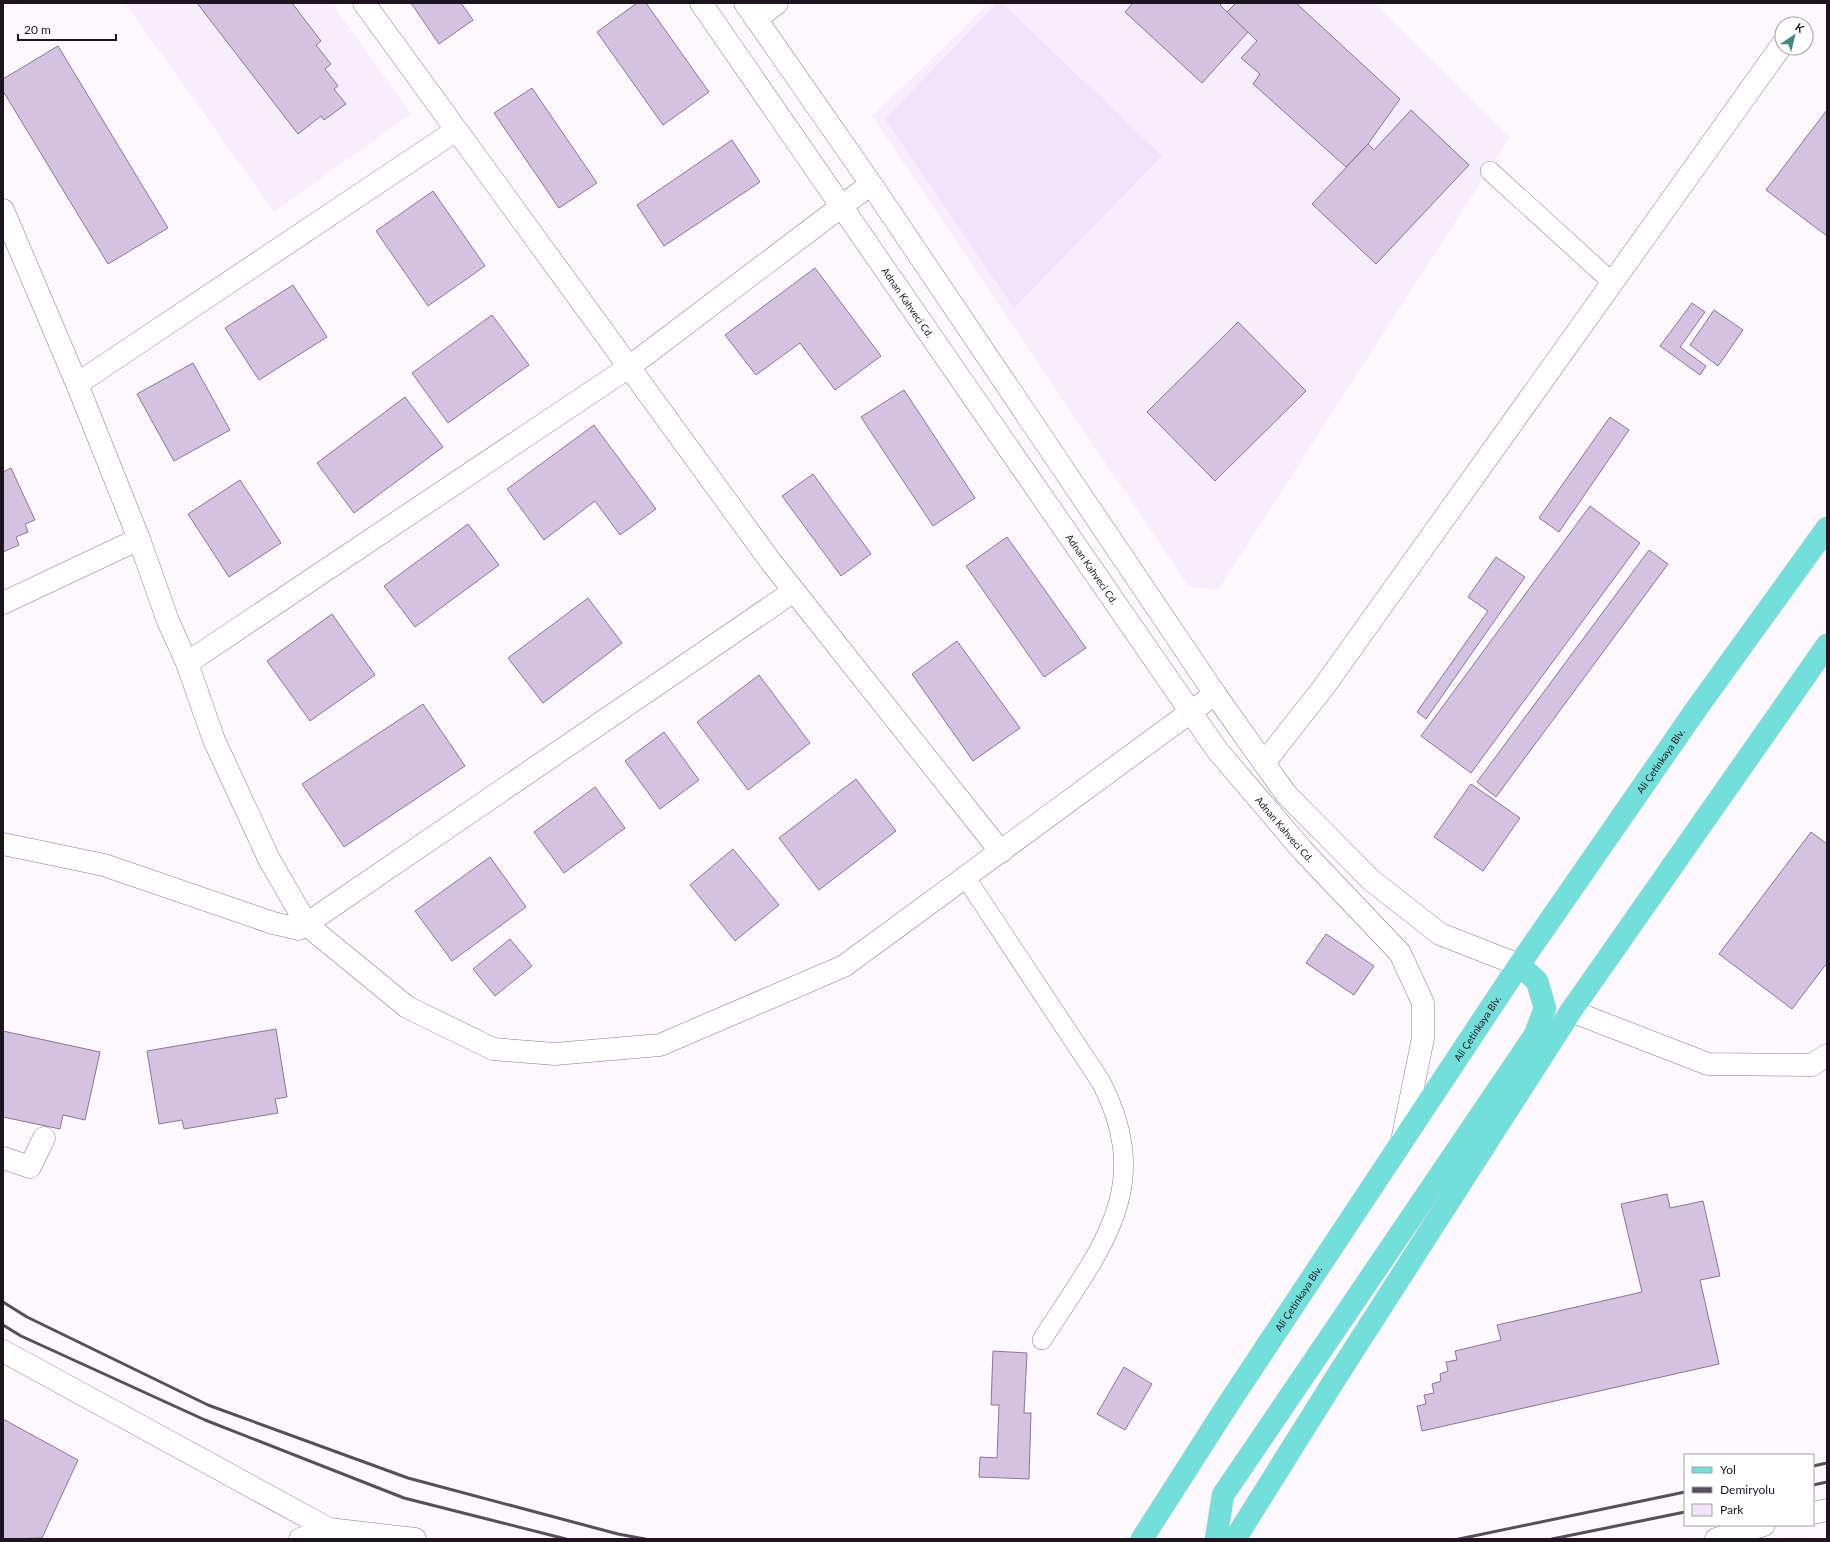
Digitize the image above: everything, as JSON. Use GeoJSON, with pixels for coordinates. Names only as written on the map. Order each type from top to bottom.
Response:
{"type":"FeatureCollection","features":[{"type":"Feature","properties":{"kind":"main road","name":"Ali Çetinkaya Blv."},"geometry":{"type":"LineString","coordinates":[[1142,1539],[1229,1403],[1519,965],[1697,708],[1827,528]]}},
{"type":"Feature","properties":{"kind":"main road"},"geometry":{"type":"LineString","coordinates":[[1235,1539],[1337,1376],[1571,1011],[1827,645]]}},
{"type":"Feature","properties":{"kind":"main road"},"geometry":{"type":"LineString","coordinates":[[1216,1539],[1224,1495],[1535,1035],[1544,1008],[1537,981],[1519,965]]}},
{"type":"Feature","properties":{"kind":"street"},"geometry":{"type":"LineString","coordinates":[[364,3],[456,131],[794,591],[1001,852]]}},
{"type":"Feature","properties":{"kind":"street","name":"Adnan Kahveci Cd."},"geometry":{"type":"LineString","coordinates":[[701,3],[1218,750],[1303,851],[1400,953],[1423,1003],[1423,1038],[1402,1141]]}},
{"type":"Feature","properties":{"kind":"street"},"geometry":{"type":"LineString","coordinates":[[776,3],[750,11],[871,184],[1215,694],[1264,763],[1292,799],[1371,880],[1440,934],[1519,965]]}},
{"type":"Feature","properties":{"kind":"street"},"geometry":{"type":"LineString","coordinates":[[1264,763],[1323,688],[1774,56]]}},
{"type":"Feature","properties":{"kind":"street"},"geometry":{"type":"LineString","coordinates":[[77,384],[456,131]]}},
{"type":"Feature","properties":{"kind":"street"},"geometry":{"type":"LineString","coordinates":[[187,663],[629,367],[871,184]]}},
{"type":"Feature","properties":{"kind":"street"},"geometry":{"type":"LineString","coordinates":[[3,210],[77,384],[139,539],[168,621],[187,663],[214,740],[269,859],[307,925],[407,1007],[494,1049],[555,1054],[660,1045],[844,966],[1215,694]]}},
{"type":"Feature","properties":{"kind":"street"},"geometry":{"type":"LineString","coordinates":[[3,604],[139,539]]}},
{"type":"Feature","properties":{"kind":"street"},"geometry":{"type":"LineString","coordinates":[[3,844],[104,865],[273,923],[299,929],[307,925],[794,591]]}},
{"type":"Feature","properties":{"kind":"street"},"geometry":{"type":"LineString","coordinates":[[1571,1011],[1708,1064],[1812,1065],[1827,1054]]}},
{"type":"Feature","properties":{"kind":"street"},"geometry":{"type":"LineString","coordinates":[[3,1158],[30,1167],[44,1138]]}},
{"type":"Feature","properties":{"kind":"street"},"geometry":{"type":"LineString","coordinates":[[3,1351],[329,1529],[415,1539]]}},
{"type":"Feature","properties":{"kind":"street"},"geometry":{"type":"LineString","coordinates":[[1814,1513],[1827,1510]]}},
{"type":"Feature","properties":{"kind":"street"},"geometry":{"type":"LineString","coordinates":[[1716,1539],[1761,1526]]}},
{"type":"Feature","properties":{"kind":"street"},"geometry":{"type":"LineString","coordinates":[[300,1539],[329,1529]]}},
{"type":"Feature","properties":{"kind":"lane"},"geometry":{"type":"LineString","coordinates":[[1490,171],[1613,283]]}},
{"type":"Feature","properties":{"kind":"lane"},"geometry":{"type":"LineString","coordinates":[[966,878],[1101,1082],[1110,1101],[1122,1140],[1124,1161],[1122,1188],[1116,1214],[1105,1239],[1042,1340]]}},
{"type":"Feature","properties":{"kind":"shaded area"},"geometry":{"type":"Polygon","coordinates":[[[125,3],[332,3],[411,114],[274,212],[125,3]]]}},
{"type":"Feature","properties":{"kind":"shaded area"},"geometry":{"type":"Polygon","coordinates":[[[990,3],[1374,3],[1510,137],[1218,590],[1189,587],[872,116],[990,3]]]}},
{"type":"Feature","properties":{"kind":"green space"},"geometry":{"type":"Polygon","coordinates":[[[997,3],[1002,3],[1162,156],[1014,308],[885,119],[997,3]]]}},
{"type":"Feature","properties":{"kind":"building"},"geometry":{"type":"Polygon","coordinates":[[[197,3],[292,3],[321,41],[316,45],[331,64],[325,69],[338,86],[334,89],[346,104],[324,120],[321,116],[298,134],[197,3]]]}},
{"type":"Feature","properties":{"kind":"building"},"geometry":{"type":"Polygon","coordinates":[[[411,3],[461,3],[473,20],[439,44],[411,3]]]}},
{"type":"Feature","properties":{"kind":"building"},"geometry":{"type":"Polygon","coordinates":[[[637,3],[646,3],[709,92],[663,125],[597,32],[637,3]]]}},
{"type":"Feature","properties":{"kind":"building"},"geometry":{"type":"Polygon","coordinates":[[[1133,3],[1222,3],[1220,5],[1248,32],[1202,83],[1125,12],[1133,3]]]}},
{"type":"Feature","properties":{"kind":"building"},"geometry":{"type":"Polygon","coordinates":[[[1236,3],[1296,3],[1400,99],[1368,144],[1346,167],[1253,84],[1260,74],[1241,58],[1257,41],[1227,12],[1236,3]]]}},
{"type":"Feature","properties":{"kind":"building"},"geometry":{"type":"Polygon","coordinates":[[[58,46],[168,228],[108,264],[3,91],[3,79],[58,46]]]}},
{"type":"Feature","properties":{"kind":"building"},"geometry":{"type":"Polygon","coordinates":[[[532,88],[597,183],[559,208],[494,113],[532,88]]]}},
{"type":"Feature","properties":{"kind":"building"},"geometry":{"type":"Polygon","coordinates":[[[1411,110],[1469,165],[1376,264],[1312,204],[1368,144],[1374,150],[1411,110]]]}},
{"type":"Feature","properties":{"kind":"building"},"geometry":{"type":"Polygon","coordinates":[[[1827,110],[1827,236],[1766,190],[1827,110]]]}},
{"type":"Feature","properties":{"kind":"building"},"geometry":{"type":"Polygon","coordinates":[[[732,140],[760,182],[664,246],[637,205],[732,140]]]}},
{"type":"Feature","properties":{"kind":"building"},"geometry":{"type":"Polygon","coordinates":[[[433,191],[485,266],[428,306],[376,231],[433,191]]]}},
{"type":"Feature","properties":{"kind":"building"},"geometry":{"type":"Polygon","coordinates":[[[815,268],[881,356],[835,390],[800,343],[756,375],[725,335],[815,268]]]}},
{"type":"Feature","properties":{"kind":"building"},"geometry":{"type":"Polygon","coordinates":[[[293,285],[327,337],[259,380],[225,328],[293,285]]]}},
{"type":"Feature","properties":{"kind":"building"},"geometry":{"type":"Polygon","coordinates":[[[1692,303],[1705,312],[1680,347],[1706,366],[1700,375],[1660,346],[1692,303]]]}},
{"type":"Feature","properties":{"kind":"building"},"geometry":{"type":"Polygon","coordinates":[[[1714,310],[1743,330],[1718,366],[1690,345],[1714,310]]]}},
{"type":"Feature","properties":{"kind":"building"},"geometry":{"type":"Polygon","coordinates":[[[492,315],[529,365],[448,423],[412,373],[492,315]]]}},
{"type":"Feature","properties":{"kind":"building"},"geometry":{"type":"Polygon","coordinates":[[[1238,322],[1306,391],[1215,481],[1147,412],[1238,322]]]}},
{"type":"Feature","properties":{"kind":"building"},"geometry":{"type":"Polygon","coordinates":[[[193,363],[230,430],[174,461],[137,394],[193,363]]]}},
{"type":"Feature","properties":{"kind":"building"},"geometry":{"type":"Polygon","coordinates":[[[904,390],[975,498],[933,526],[861,417],[904,390]]]}},
{"type":"Feature","properties":{"kind":"building"},"geometry":{"type":"Polygon","coordinates":[[[405,397],[443,447],[354,513],[317,463],[405,397]]]}},
{"type":"Feature","properties":{"kind":"building"},"geometry":{"type":"Polygon","coordinates":[[[1610,417],[1629,430],[1559,532],[1539,518],[1610,417]]]}},
{"type":"Feature","properties":{"kind":"building"},"geometry":{"type":"Polygon","coordinates":[[[594,425],[656,509],[620,535],[595,501],[544,540],[507,489],[594,425]]]}},
{"type":"Feature","properties":{"kind":"building"},"geometry":{"type":"Polygon","coordinates":[[[11,468],[35,520],[25,524],[28,532],[16,537],[19,545],[3,552],[3,472],[11,468]]]}},
{"type":"Feature","properties":{"kind":"building"},"geometry":{"type":"Polygon","coordinates":[[[813,474],[871,554],[841,576],[782,496],[813,474]]]}},
{"type":"Feature","properties":{"kind":"building"},"geometry":{"type":"Polygon","coordinates":[[[240,480],[281,543],[229,577],[188,514],[240,480]]]}},
{"type":"Feature","properties":{"kind":"building"},"geometry":{"type":"Polygon","coordinates":[[[1590,506],[1640,543],[1471,773],[1421,736],[1590,506]]]}},
{"type":"Feature","properties":{"kind":"building"},"geometry":{"type":"Polygon","coordinates":[[[468,524],[499,565],[415,627],[384,586],[468,524]]]}},
{"type":"Feature","properties":{"kind":"building"},"geometry":{"type":"Polygon","coordinates":[[[1007,537],[1086,648],[1044,677],[966,566],[1007,537]]]}},
{"type":"Feature","properties":{"kind":"building"},"geometry":{"type":"Polygon","coordinates":[[[1649,550],[1668,564],[1496,797],[1477,782],[1649,550]]]}},
{"type":"Feature","properties":{"kind":"building"},"geometry":{"type":"Polygon","coordinates":[[[1496,557],[1525,577],[1426,719],[1417,712],[1488,611],[1468,597],[1496,557]]]}},
{"type":"Feature","properties":{"kind":"building"},"geometry":{"type":"Polygon","coordinates":[[[588,598],[622,643],[543,703],[508,658],[588,598]]]}},
{"type":"Feature","properties":{"kind":"building"},"geometry":{"type":"Polygon","coordinates":[[[332,614],[375,675],[310,721],[267,661],[332,614]]]}},
{"type":"Feature","properties":{"kind":"building"},"geometry":{"type":"Polygon","coordinates":[[[957,641],[1020,728],[973,761],[912,674],[957,641]]]}},
{"type":"Feature","properties":{"kind":"building"},"geometry":{"type":"Polygon","coordinates":[[[759,675],[810,743],[748,790],[697,722],[759,675]]]}},
{"type":"Feature","properties":{"kind":"building"},"geometry":{"type":"Polygon","coordinates":[[[423,704],[465,766],[344,847],[302,784],[423,704]]]}},
{"type":"Feature","properties":{"kind":"building"},"geometry":{"type":"Polygon","coordinates":[[[664,732],[699,780],[660,809],[625,761],[664,732]]]}},
{"type":"Feature","properties":{"kind":"building"},"geometry":{"type":"Polygon","coordinates":[[[856,779],[896,831],[819,890],[779,838],[856,779]]]}},
{"type":"Feature","properties":{"kind":"building"},"geometry":{"type":"Polygon","coordinates":[[[1471,784],[1520,818],[1483,871],[1434,837],[1471,784]]]}},
{"type":"Feature","properties":{"kind":"building"},"geometry":{"type":"Polygon","coordinates":[[[595,787],[625,828],[564,873],[534,832],[595,787]]]}},
{"type":"Feature","properties":{"kind":"building"},"geometry":{"type":"Polygon","coordinates":[[[1811,832],[1827,844],[1827,963],[1792,1009],[1719,954],[1811,832]]]}},
{"type":"Feature","properties":{"kind":"building"},"geometry":{"type":"Polygon","coordinates":[[[733,849],[779,905],[735,941],[690,885],[733,849]]]}},
{"type":"Feature","properties":{"kind":"building"},"geometry":{"type":"Polygon","coordinates":[[[490,857],[526,907],[452,961],[415,911],[490,857]]]}},
{"type":"Feature","properties":{"kind":"building"},"geometry":{"type":"Polygon","coordinates":[[[1326,934],[1374,966],[1354,995],[1306,963],[1326,934]]]}},
{"type":"Feature","properties":{"kind":"building"},"geometry":{"type":"Polygon","coordinates":[[[510,939],[532,966],[495,996],[473,969],[510,939]]]}},
{"type":"Feature","properties":{"kind":"building"},"geometry":{"type":"Polygon","coordinates":[[[276,1029],[287,1097],[275,1099],[278,1113],[184,1129],[182,1120],[159,1124],[147,1051],[276,1029]]]}},
{"type":"Feature","properties":{"kind":"building"},"geometry":{"type":"Polygon","coordinates":[[[3,1031],[100,1052],[85,1120],[63,1115],[60,1129],[3,1117],[3,1031]]]}},
{"type":"Feature","properties":{"kind":"building"},"geometry":{"type":"Polygon","coordinates":[[[1667,1194],[1670,1208],[1703,1201],[1720,1276],[1700,1280],[1719,1364],[1422,1431],[1417,1406],[1426,1404],[1424,1395],[1434,1393],[1432,1384],[1441,1381],[1440,1374],[1448,1371],[1446,1362],[1457,1360],[1455,1351],[1501,1340],[1497,1325],[1642,1292],[1621,1204],[1667,1194]]]}},
{"type":"Feature","properties":{"kind":"building"},"geometry":{"type":"Polygon","coordinates":[[[993,1351],[1027,1353],[1024,1413],[1031,1413],[1029,1479],[979,1477],[980,1457],[997,1458],[999,1405],[991,1405],[993,1351]]]}},
{"type":"Feature","properties":{"kind":"building"},"geometry":{"type":"Polygon","coordinates":[[[1124,1367],[1152,1384],[1125,1430],[1097,1414],[1124,1367]]]}},
{"type":"Feature","properties":{"kind":"building"},"geometry":{"type":"Polygon","coordinates":[[[3,1419],[78,1460],[42,1538],[3,1539],[3,1419]]]}},
{"type":"Feature","properties":{"kind":"railway"},"geometry":{"type":"LineString","coordinates":[[3,1302],[27,1317],[208,1405],[408,1478],[618,1534],[645,1539]]}},
{"type":"Feature","properties":{"kind":"railway"},"geometry":{"type":"LineString","coordinates":[[3,1325],[21,1336],[205,1420],[404,1498],[566,1539]]}},
{"type":"Feature","properties":{"kind":"railway"},"geometry":{"type":"LineString","coordinates":[[1814,1466],[1827,1463]]}},
{"type":"Feature","properties":{"kind":"railway"},"geometry":{"type":"LineString","coordinates":[[1814,1485],[1827,1482]]}},
{"type":"Feature","properties":{"kind":"railway"},"geometry":{"type":"LineString","coordinates":[[1459,1539],[1684,1492]]}},
{"type":"Feature","properties":{"kind":"railway"},"geometry":{"type":"LineString","coordinates":[[1552,1539],[1684,1512]]}}]}
